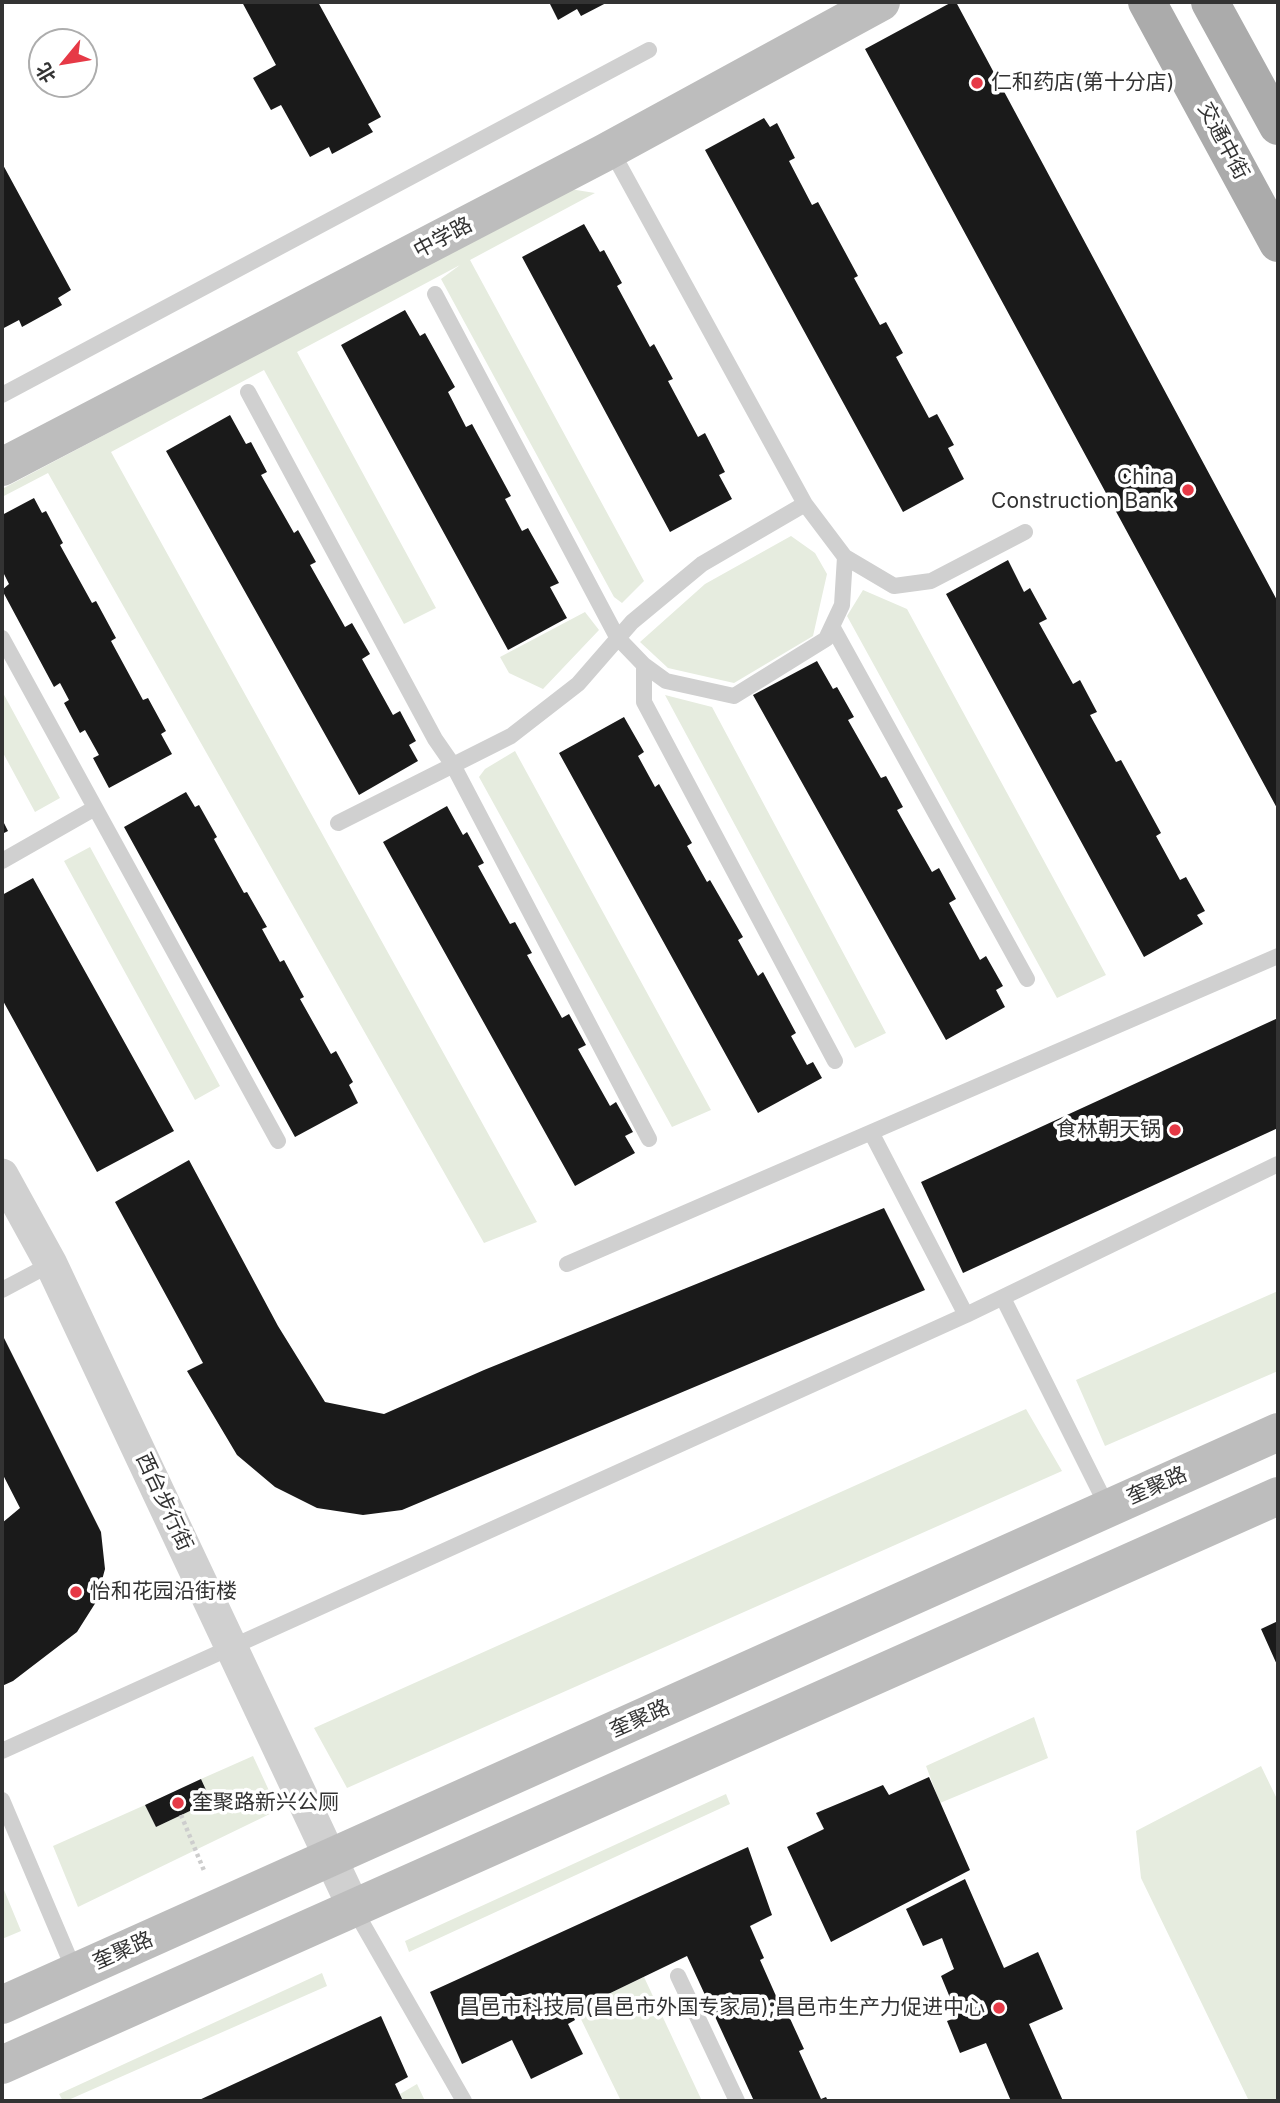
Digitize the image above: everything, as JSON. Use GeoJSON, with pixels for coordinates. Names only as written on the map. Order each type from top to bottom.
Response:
{"type":"FeatureCollection","features":[{"type":"Feature","properties":{"kind":"main road","name":"中学路"},"geometry":{"type":"LineString","coordinates":[[2,467],[611,150],[881,2]]}},
{"type":"Feature","properties":{"kind":"main road","name":"交通中街"},"geometry":{"type":"LineString","coordinates":[[1147,2],[1278,243]]}},
{"type":"Feature","properties":{"kind":"main road"},"geometry":{"type":"LineString","coordinates":[[1210,2],[1278,126]]}},
{"type":"Feature","properties":{"kind":"main road","name":"奎聚路"},"geometry":{"type":"LineString","coordinates":[[2,2005],[1278,1432]]}},
{"type":"Feature","properties":{"kind":"main road"},"geometry":{"type":"LineString","coordinates":[[2,2065],[1278,1496]]}},
{"type":"Feature","properties":{"kind":"street","name":"西台步行街"},"geometry":{"type":"LineString","coordinates":[[2,1175],[51,1264],[354,1908]]}},
{"type":"Feature","properties":{"kind":"lane"},"geometry":{"type":"LineString","coordinates":[[2,395],[649,51]]}},
{"type":"Feature","properties":{"kind":"lane"},"geometry":{"type":"LineString","coordinates":[[611,150],[805,504],[845,557],[894,586],[931,581],[1025,532]]}},
{"type":"Feature","properties":{"kind":"lane"},"geometry":{"type":"LineString","coordinates":[[435,295],[617,637],[644,665],[666,681],[734,696],[826,639],[842,605],[845,557]]}},
{"type":"Feature","properties":{"kind":"lane"},"geometry":{"type":"LineString","coordinates":[[247,392],[435,739],[453,765],[649,1139]]}},
{"type":"Feature","properties":{"kind":"lane"},"geometry":{"type":"LineString","coordinates":[[338,823],[511,736],[578,684],[617,637],[702,564],[805,504]]}},
{"type":"Feature","properties":{"kind":"lane"},"geometry":{"type":"LineString","coordinates":[[832,626],[1027,979]]}},
{"type":"Feature","properties":{"kind":"lane"},"geometry":{"type":"LineString","coordinates":[[2,638],[278,1141]]}},
{"type":"Feature","properties":{"kind":"lane"},"geometry":{"type":"LineString","coordinates":[[644,665],[644,702],[835,1061]]}},
{"type":"Feature","properties":{"kind":"lane"},"geometry":{"type":"LineString","coordinates":[[2,861],[95,808]]}},
{"type":"Feature","properties":{"kind":"lane"},"geometry":{"type":"LineString","coordinates":[[567,1264],[1278,956]]}},
{"type":"Feature","properties":{"kind":"lane"},"geometry":{"type":"LineString","coordinates":[[872,1134],[966,1315]]}},
{"type":"Feature","properties":{"kind":"lane"},"geometry":{"type":"LineString","coordinates":[[2,1751],[966,1315],[1278,1164]]}},
{"type":"Feature","properties":{"kind":"lane"},"geometry":{"type":"LineString","coordinates":[[2,1290],[51,1264]]}},
{"type":"Feature","properties":{"kind":"lane"},"geometry":{"type":"LineString","coordinates":[[1003,1297],[1108,1508]]}},
{"type":"Feature","properties":{"kind":"lane"},"geometry":{"type":"LineString","coordinates":[[2,1800],[75,1972]]}},
{"type":"Feature","properties":{"kind":"lane"},"geometry":{"type":"LineString","coordinates":[[354,1908],[464,2101]]}},
{"type":"Feature","properties":{"kind":"lane"},"geometry":{"type":"LineString","coordinates":[[678,1976],[737,2101]]}},
{"type":"Feature","properties":{"kind":"path"},"geometry":{"type":"LineString","coordinates":[[181,1815],[219,1907]]}},
{"type":"Feature","properties":{"kind":"shaded area"},"geometry":{"type":"Polygon","coordinates":[[[570,189],[595,193],[470,260],[644,581],[622,603],[614,597],[441,279],[460,265],[297,352],[436,608],[404,624],[264,370],[111,452],[537,1222],[484,1243],[48,473],[2,497],[2,489],[570,189]]]}},
{"type":"Feature","properties":{"kind":"shaded area"},"geometry":{"type":"Polygon","coordinates":[[[791,536],[815,553],[827,574],[813,636],[734,683],[668,668],[640,642],[705,584],[791,536]]]}},
{"type":"Feature","properties":{"kind":"shaded area"},"geometry":{"type":"Polygon","coordinates":[[[863,590],[907,609],[1106,975],[1057,998],[847,616],[863,590]]]}},
{"type":"Feature","properties":{"kind":"shaded area"},"geometry":{"type":"Polygon","coordinates":[[[585,612],[599,630],[543,689],[509,673],[500,657],[585,612]]]}},
{"type":"Feature","properties":{"kind":"shaded area"},"geometry":{"type":"Polygon","coordinates":[[[2,691],[60,798],[35,812],[2,751],[2,691]]]}},
{"type":"Feature","properties":{"kind":"shaded area"},"geometry":{"type":"Polygon","coordinates":[[[665,695],[712,707],[886,1033],[855,1048],[665,695]]]}},
{"type":"Feature","properties":{"kind":"shaded area"},"geometry":{"type":"Polygon","coordinates":[[[515,751],[711,1110],[672,1127],[479,777],[485,769],[515,751]]]}},
{"type":"Feature","properties":{"kind":"shaded area"},"geometry":{"type":"Polygon","coordinates":[[[90,847],[220,1086],[195,1100],[64,861],[90,847]]]}},
{"type":"Feature","properties":{"kind":"shaded area"},"geometry":{"type":"Polygon","coordinates":[[[1278,1291],[1278,1371],[1105,1446],[1076,1380],[1278,1291]]]}},
{"type":"Feature","properties":{"kind":"shaded area"},"geometry":{"type":"Polygon","coordinates":[[[1026,1409],[1062,1471],[347,1788],[314,1728],[1026,1409]]]}},
{"type":"Feature","properties":{"kind":"shaded area"},"geometry":{"type":"Polygon","coordinates":[[[1034,1717],[1048,1758],[940,1803],[926,1766],[1034,1717]]]}},
{"type":"Feature","properties":{"kind":"shaded area"},"geometry":{"type":"Polygon","coordinates":[[[253,1756],[278,1810],[78,1907],[53,1846],[145,1805],[156,1827],[211,1801],[201,1779],[253,1756]]]}},
{"type":"Feature","properties":{"kind":"shaded area"},"geometry":{"type":"Polygon","coordinates":[[[1261,1766],[1278,1801],[1278,2101],[1249,2101],[1141,1878],[1136,1831],[1261,1766]]]}},
{"type":"Feature","properties":{"kind":"shaded area"},"geometry":{"type":"Polygon","coordinates":[[[726,1794],[730,1804],[409,1952],[405,1941],[726,1794]]]}},
{"type":"Feature","properties":{"kind":"shaded area"},"geometry":{"type":"Polygon","coordinates":[[[2,1885],[21,1931],[2,1939],[2,1885]]]}},
{"type":"Feature","properties":{"kind":"shaded area"},"geometry":{"type":"Polygon","coordinates":[[[322,1973],[327,1986],[66,2101],[63,2101],[59,2094],[322,1973]]]}},
{"type":"Feature","properties":{"kind":"shaded area"},"geometry":{"type":"Polygon","coordinates":[[[644,1977],[702,2101],[621,2101],[576,2009],[644,1977]]]}},
{"type":"Feature","properties":{"kind":"shaded area"},"geometry":{"type":"Polygon","coordinates":[[[417,2084],[425,2101],[403,2101],[400,2094],[417,2084]]]}},
{"type":"Feature","properties":{"kind":"building"},"geometry":{"type":"Polygon","coordinates":[[[242,2],[318,2],[381,117],[368,124],[373,132],[332,154],[329,147],[310,157],[281,105],[271,110],[253,78],[276,65],[242,2]]]}},
{"type":"Feature","properties":{"kind":"building"},"geometry":{"type":"Polygon","coordinates":[[[549,2],[608,2],[581,16],[577,9],[558,20],[549,2]]]}},
{"type":"Feature","properties":{"kind":"building"},"geometry":{"type":"Polygon","coordinates":[[[956,2],[1278,602],[1278,810],[865,49],[956,2]]]}},
{"type":"Feature","properties":{"kind":"building"},"geometry":{"type":"Polygon","coordinates":[[[764,118],[770,127],[777,123],[795,158],[789,161],[812,205],[818,202],[858,276],[854,278],[880,325],[886,322],[903,353],[896,357],[929,418],[937,414],[954,445],[948,448],[964,479],[903,512],[705,150],[764,118]]]}},
{"type":"Feature","properties":{"kind":"building"},"geometry":{"type":"Polygon","coordinates":[[[2,163],[71,290],[58,298],[62,305],[22,327],[19,320],[2,329],[2,163]]]}},
{"type":"Feature","properties":{"kind":"building"},"geometry":{"type":"Polygon","coordinates":[[[584,224],[600,252],[604,250],[622,283],[617,286],[650,347],[654,344],[673,379],[668,381],[698,437],[705,433],[725,472],[719,475],[732,499],[670,532],[522,257],[584,224]]]}},
{"type":"Feature","properties":{"kind":"building"},"geometry":{"type":"Polygon","coordinates":[[[405,310],[420,336],[425,333],[455,387],[448,392],[466,427],[472,424],[511,496],[505,499],[522,531],[528,528],[559,583],[550,587],[567,618],[508,650],[341,345],[405,310]]]}},
{"type":"Feature","properties":{"kind":"building"},"geometry":{"type":"Polygon","coordinates":[[[230,415],[246,444],[251,442],[267,472],[261,475],[294,533],[298,530],[316,562],[310,565],[345,627],[352,623],[370,654],[362,659],[393,715],[400,711],[416,741],[409,745],[418,761],[359,795],[166,451],[230,415]]]}},
{"type":"Feature","properties":{"kind":"building"},"geometry":{"type":"Polygon","coordinates":[[[34,498],[42,513],[46,511],[63,543],[60,545],[92,603],[96,601],[116,638],[111,641],[143,700],[148,698],[166,731],[161,734],[172,754],[109,788],[93,758],[99,755],[85,730],[80,733],[64,703],[69,700],[60,683],[54,687],[2,590],[9,584],[2,570],[2,515],[34,498]]]}},
{"type":"Feature","properties":{"kind":"building"},"geometry":{"type":"Polygon","coordinates":[[[1008,560],[1024,592],[1030,588],[1047,619],[1039,623],[1073,684],[1080,680],[1097,712],[1090,715],[1116,762],[1121,760],[1161,833],[1156,836],[1180,880],[1186,877],[1205,911],[1197,915],[1203,924],[1144,957],[946,594],[1008,560]]]}},
{"type":"Feature","properties":{"kind":"building"},"geometry":{"type":"Polygon","coordinates":[[[817,661],[833,689],[837,687],[854,717],[848,720],[881,778],[886,776],[903,807],[897,810],[932,872],[939,868],[956,899],[949,903],[980,960],[986,956],[1003,986],[996,990],[1005,1007],[946,1040],[753,695],[817,661]]]}},
{"type":"Feature","properties":{"kind":"building"},"geometry":{"type":"Polygon","coordinates":[[[624,717],[644,752],[638,756],[655,787],[659,784],[692,843],[687,846],[743,937],[738,940],[758,976],[763,972],[796,1033],[791,1036],[807,1065],[813,1062],[822,1078],[758,1113],[559,753],[624,717]]]}},
{"type":"Feature","properties":{"kind":"building"},"geometry":{"type":"Polygon","coordinates":[[[186,792],[195,807],[199,805],[217,837],[214,839],[244,893],[247,892],[267,927],[262,929],[280,962],[284,960],[304,997],[300,999],[331,1054],[336,1051],[353,1082],[349,1085],[358,1103],[295,1137],[124,827],[186,792]]]}},
{"type":"Feature","properties":{"kind":"building"},"geometry":{"type":"Polygon","coordinates":[[[447,806],[463,835],[467,832],[484,863],[478,866],[510,924],[515,922],[532,953],[527,955],[562,1018],[569,1014],[586,1045],[578,1049],[610,1106],[616,1102],[633,1132],[625,1136],[635,1153],[575,1186],[383,842],[447,806]]]}},
{"type":"Feature","properties":{"kind":"building"},"geometry":{"type":"Polygon","coordinates":[[[2,819],[8,831],[2,834],[2,819]]]}},
{"type":"Feature","properties":{"kind":"building"},"geometry":{"type":"Polygon","coordinates":[[[33,878],[174,1131],[97,1172],[2,999],[2,895],[33,878]]]}},
{"type":"Feature","properties":{"kind":"building"},"geometry":{"type":"Polygon","coordinates":[[[1278,1018],[1278,1128],[963,1273],[921,1182],[1278,1018]]]}},
{"type":"Feature","properties":{"kind":"building"},"geometry":{"type":"Polygon","coordinates":[[[189,1160],[278,1326],[325,1402],[384,1414],[484,1370],[884,1208],[925,1290],[402,1510],[363,1515],[317,1508],[275,1487],[237,1455],[187,1371],[203,1363],[115,1202],[189,1160]]]}},
{"type":"Feature","properties":{"kind":"building"},"geometry":{"type":"Polygon","coordinates":[[[2,1334],[101,1532],[105,1569],[96,1602],[77,1632],[13,1681],[2,1686],[2,1523],[20,1508],[2,1473],[2,1334]]]}},
{"type":"Feature","properties":{"kind":"building"},"geometry":{"type":"Polygon","coordinates":[[[1278,1621],[1278,1667],[1261,1629],[1278,1621]]]}},
{"type":"Feature","properties":{"kind":"building"},"geometry":{"type":"Polygon","coordinates":[[[929,1777],[970,1870],[831,1942],[787,1847],[824,1829],[816,1813],[883,1785],[889,1795],[929,1777]]]}},
{"type":"Feature","properties":{"kind":"building","name":"奎聚路新兴公厕"},"geometry":{"type":"Polygon","coordinates":[[[201,1779],[211,1801],[156,1827],[145,1805],[201,1779]]]}},
{"type":"Feature","properties":{"kind":"building"},"geometry":{"type":"Polygon","coordinates":[[[748,1847],[772,1915],[750,1926],[764,1958],[760,1960],[784,2014],[787,2012],[804,2049],[799,2051],[821,2099],[826,2097],[828,2101],[754,2101],[687,1956],[571,2012],[575,2020],[568,2024],[583,2054],[531,2079],[512,2040],[462,2064],[430,1992],[748,1847]]]}},
{"type":"Feature","properties":{"kind":"building"},"geometry":{"type":"Polygon","coordinates":[[[965,1879],[1004,1968],[1038,1952],[1063,2009],[1029,2024],[1063,2101],[1011,2101],[986,2043],[960,2053],[947,2021],[958,2017],[941,1976],[954,1969],[942,1938],[923,1946],[906,1909],[965,1879]]]}},
{"type":"Feature","properties":{"kind":"building"},"geometry":{"type":"Polygon","coordinates":[[[381,2016],[408,2077],[395,2084],[403,2101],[197,2101],[381,2016]]]}},
{"type":"Feature","properties":{"kind":"place","name":"仁和药店(第十分店)"},"geometry":{"type":"Point","coordinates":[977,83]}},
{"type":"Feature","properties":{"kind":"place","name":"China Construction Bank"},"geometry":{"type":"Point","coordinates":[1188,490]}},
{"type":"Feature","properties":{"kind":"place","name":"食林朝天锅"},"geometry":{"type":"Point","coordinates":[1175,1130]}},
{"type":"Feature","properties":{"kind":"place","name":"怡和花园沿街楼"},"geometry":{"type":"Point","coordinates":[76,1592]}},
{"type":"Feature","properties":{"kind":"place","name":"奎聚路新兴公厕"},"geometry":{"type":"Point","coordinates":[178,1803]}},
{"type":"Feature","properties":{"kind":"place","name":"昌邑市科技局(昌邑市外国专家局);昌邑市生产力促进中心"},"geometry":{"type":"Point","coordinates":[999,2008]}}]}
